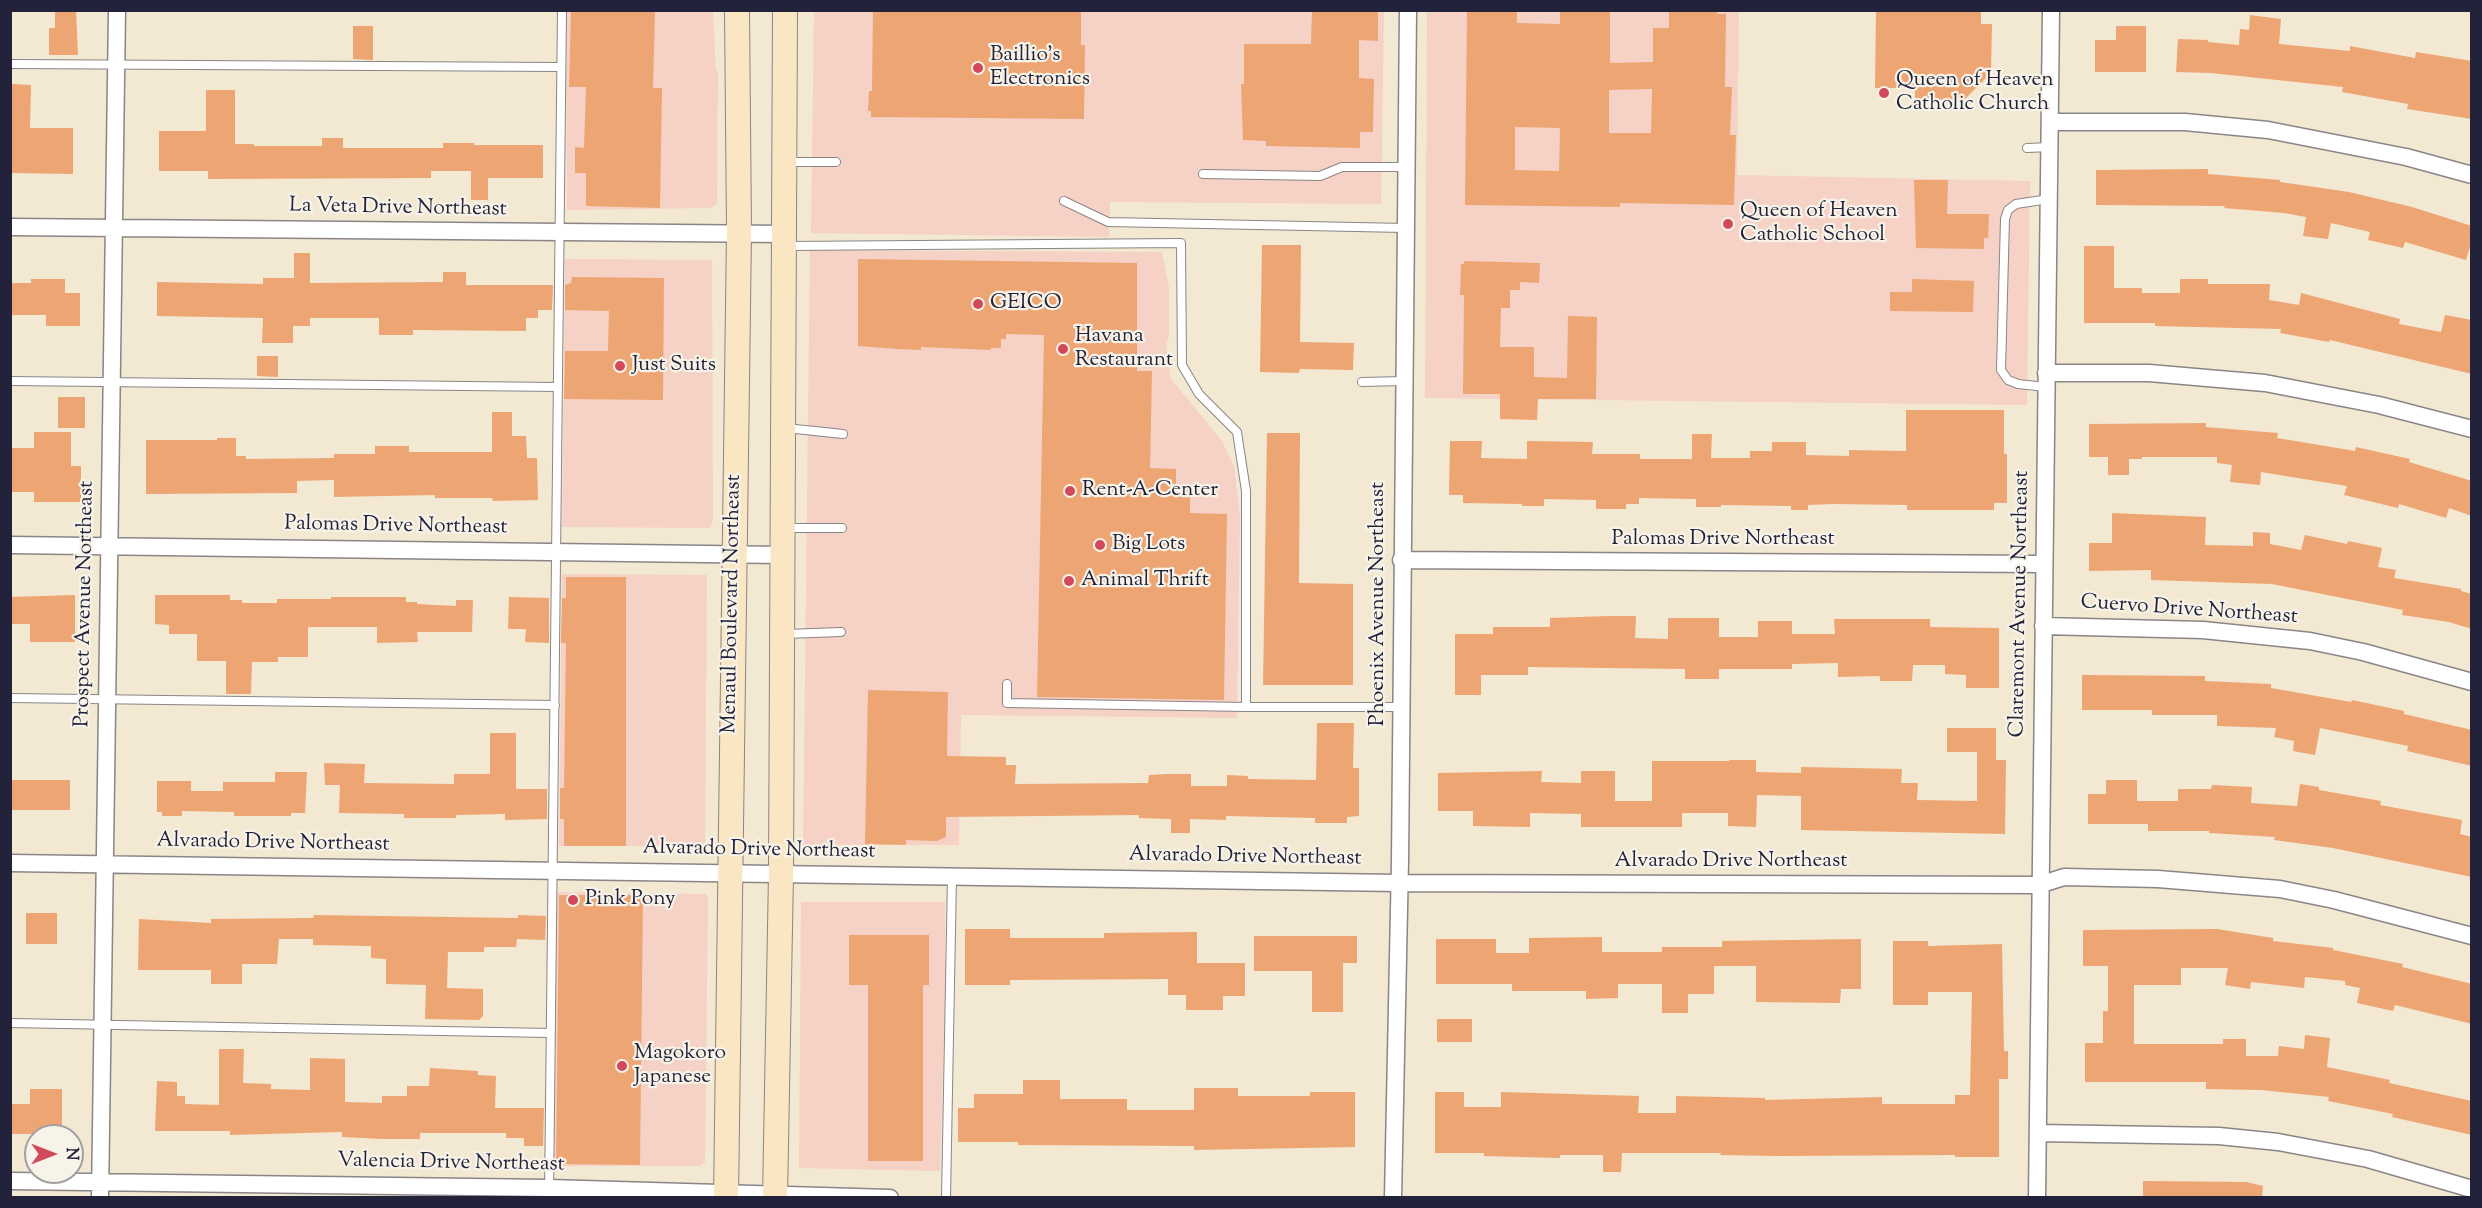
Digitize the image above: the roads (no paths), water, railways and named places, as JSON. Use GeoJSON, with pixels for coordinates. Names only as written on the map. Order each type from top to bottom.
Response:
{"type":"FeatureCollection","features":[{"type":"Feature","properties":{"kind":"main road","name":"Menaul Boulevard Northeast"},"geometry":{"type":"LineString","coordinates":[[726,1195],[739,232],[737,10]]}},
{"type":"Feature","properties":{"kind":"main road"},"geometry":{"type":"LineString","coordinates":[[768,10],[786,78]]}},
{"type":"Feature","properties":{"kind":"main road"},"geometry":{"type":"LineString","coordinates":[[775,1196],[781,874],[785,10]]}},
{"type":"Feature","properties":{"kind":"street","name":"Prospect Avenue Northeast"},"geometry":{"type":"LineString","coordinates":[[100,1189],[117,10]]}},
{"type":"Feature","properties":{"kind":"street","name":"Phoenix Avenue Northeast"},"geometry":{"type":"LineString","coordinates":[[1393,1197],[1400,883],[1401,560],[1408,10]]}},
{"type":"Feature","properties":{"kind":"street","name":"Claremont Avenue Northeast"},"geometry":{"type":"LineString","coordinates":[[2037,1197],[2050,10]]}},
{"type":"Feature","properties":{"kind":"street"},"geometry":{"type":"LineString","coordinates":[[2050,122],[2185,122],[2268,130],[2406,157],[2472,175]]}},
{"type":"Feature","properties":{"kind":"street","name":"La Veta Drive Northeast"},"geometry":{"type":"LineString","coordinates":[[10,227],[559,233],[739,232],[785,240]]}},
{"type":"Feature","properties":{"kind":"street"},"geometry":{"type":"LineString","coordinates":[[2046,380],[2149,373],[2265,383],[2379,405],[2472,429]]}},
{"type":"Feature","properties":{"kind":"street","name":"Palomas Drive Northeast"},"geometry":{"type":"LineString","coordinates":[[10,545],[782,555]]}},
{"type":"Feature","properties":{"kind":"street","name":"Palomas Drive Northeast"},"geometry":{"type":"LineString","coordinates":[[1401,560],[2044,564]]}},
{"type":"Feature","properties":{"kind":"street","name":"Cuervo Drive Northeast"},"geometry":{"type":"LineString","coordinates":[[2043,626],[2203,630],[2310,641],[2363,652],[2472,682]]}},
{"type":"Feature","properties":{"kind":"street","name":"Alvarado Drive Northeast"},"geometry":{"type":"LineString","coordinates":[[10,863],[1400,883],[2039,885],[2064,877],[2158,879],[2280,889],[2334,900],[2472,936]]}},
{"type":"Feature","properties":{"kind":"street"},"geometry":{"type":"LineString","coordinates":[[2038,1133],[2219,1136],[2278,1142],[2368,1160],[2472,1189]]}},
{"type":"Feature","properties":{"kind":"street","name":"Valencia Drive Northeast"},"geometry":{"type":"LineString","coordinates":[[10,1181],[100,1189],[890,1197]]}},
{"type":"Feature","properties":{"kind":"lane"},"geometry":{"type":"LineString","coordinates":[[549,1193],[562,10]]}},
{"type":"Feature","properties":{"kind":"lane"},"geometry":{"type":"LineString","coordinates":[[10,64],[561,67]]}},
{"type":"Feature","properties":{"kind":"lane"},"geometry":{"type":"LineString","coordinates":[[2027,148],[2050,147]]}},
{"type":"Feature","properties":{"kind":"lane"},"geometry":{"type":"LineString","coordinates":[[786,162],[836,162]]}},
{"type":"Feature","properties":{"kind":"lane"},"geometry":{"type":"LineString","coordinates":[[1203,174],[1320,176],[1342,167],[1406,167]]}},
{"type":"Feature","properties":{"kind":"lane"},"geometry":{"type":"LineString","coordinates":[[2046,380],[2018,384],[2008,380],[2001,370],[2005,219],[2008,210],[2016,204],[2049,199]]}},
{"type":"Feature","properties":{"kind":"lane"},"geometry":{"type":"LineString","coordinates":[[1064,201],[1108,222],[1405,228]]}},
{"type":"Feature","properties":{"kind":"lane"},"geometry":{"type":"LineString","coordinates":[[785,240],[1181,243],[1182,365],[1199,394],[1237,432],[1246,491],[1246,707]]}},
{"type":"Feature","properties":{"kind":"lane"},"geometry":{"type":"LineString","coordinates":[[10,381],[558,387]]}},
{"type":"Feature","properties":{"kind":"lane"},"geometry":{"type":"LineString","coordinates":[[1362,381],[1403,381]]}},
{"type":"Feature","properties":{"kind":"lane"},"geometry":{"type":"LineString","coordinates":[[783,427],[843,434]]}},
{"type":"Feature","properties":{"kind":"lane"},"geometry":{"type":"LineString","coordinates":[[782,528],[842,528]]}},
{"type":"Feature","properties":{"kind":"lane"},"geometry":{"type":"LineString","coordinates":[[782,634],[841,633]]}},
{"type":"Feature","properties":{"kind":"lane"},"geometry":{"type":"LineString","coordinates":[[1007,684],[1007,702],[1246,707],[1401,707]]}},
{"type":"Feature","properties":{"kind":"lane"},"geometry":{"type":"LineString","coordinates":[[10,698],[555,705]]}},
{"type":"Feature","properties":{"kind":"lane"},"geometry":{"type":"LineString","coordinates":[[946,1197],[952,876]]}},
{"type":"Feature","properties":{"kind":"lane"},"geometry":{"type":"LineString","coordinates":[[10,1023],[550,1033]]}},
{"type":"Feature","properties":{"kind":"place","name":"Baillio's Electronics"},"geometry":{"type":"Point","coordinates":[978,68]}},
{"type":"Feature","properties":{"kind":"place","name":"Queen of Heaven Catholic Church"},"geometry":{"type":"Point","coordinates":[1884,93]}},
{"type":"Feature","properties":{"kind":"place","name":"Queen of Heaven Catholic School"},"geometry":{"type":"Point","coordinates":[1728,224]}},
{"type":"Feature","properties":{"kind":"place","name":"GEICO"},"geometry":{"type":"Point","coordinates":[978,304]}},
{"type":"Feature","properties":{"kind":"place","name":"Havana Restaurant"},"geometry":{"type":"Point","coordinates":[1063,349]}},
{"type":"Feature","properties":{"kind":"place","name":"Just Suits"},"geometry":{"type":"Point","coordinates":[620,366]}},
{"type":"Feature","properties":{"kind":"place","name":"Rent-A-Center"},"geometry":{"type":"Point","coordinates":[1070,491]}},
{"type":"Feature","properties":{"kind":"place","name":"Big Lots"},"geometry":{"type":"Point","coordinates":[1100,545]}},
{"type":"Feature","properties":{"kind":"place","name":"Animal Thrift"},"geometry":{"type":"Point","coordinates":[1069,581]}},
{"type":"Feature","properties":{"kind":"place","name":"Pink Pony"},"geometry":{"type":"Point","coordinates":[573,900]}},
{"type":"Feature","properties":{"kind":"place","name":"Magokoro Japanese"},"geometry":{"type":"Point","coordinates":[622,1066]}}]}
